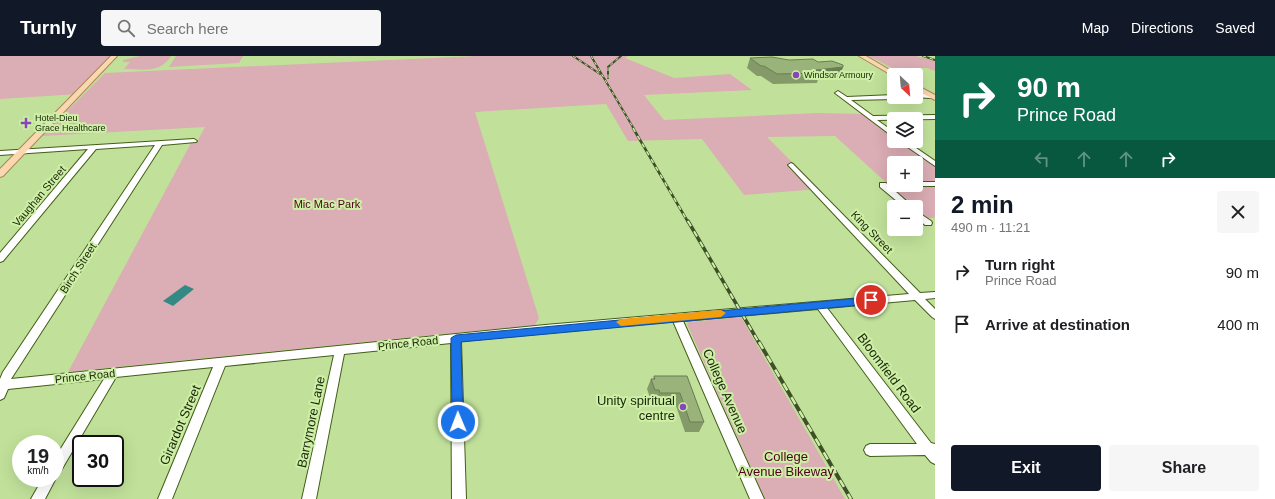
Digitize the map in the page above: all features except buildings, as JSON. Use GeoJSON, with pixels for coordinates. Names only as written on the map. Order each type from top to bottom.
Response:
{"type":"FeatureCollection","features":[{"type":"Feature","properties":{"kind":"main road"},"geometry":{"type":"LineString","coordinates":[[0,174],[23,152],[114,56]]}},
{"type":"Feature","properties":{"kind":"main road"},"geometry":{"type":"LineString","coordinates":[[862,56],[887,71]]}},
{"type":"Feature","properties":{"kind":"main road"},"geometry":{"type":"LineString","coordinates":[[923,92],[933,97]]}},
{"type":"Feature","properties":{"kind":"street"},"geometry":{"type":"LineString","coordinates":[[838,93],[887,130]]}},
{"type":"Feature","properties":{"kind":"street"},"geometry":{"type":"LineString","coordinates":[[923,96],[933,97]]}},
{"type":"Feature","properties":{"kind":"street"},"geometry":{"type":"LineString","coordinates":[[845,99],[887,97]]}},
{"type":"Feature","properties":{"kind":"street"},"geometry":{"type":"LineString","coordinates":[[871,118],[935,117]]}},
{"type":"Feature","properties":{"kind":"street"},"geometry":{"type":"LineString","coordinates":[[0,153],[194,142]]}},
{"type":"Feature","properties":{"kind":"street","name":"Birch Street"},"geometry":{"type":"LineString","coordinates":[[1,388],[7,375],[160,143]]}},
{"type":"Feature","properties":{"kind":"street","name":"Vaughan Street"},"geometry":{"type":"LineString","coordinates":[[0,259],[94,147]]}},
{"type":"Feature","properties":{"kind":"street"},"geometry":{"type":"LineString","coordinates":[[912,148],[935,164]]}},
{"type":"Feature","properties":{"kind":"street","name":"King Street"},"geometry":{"type":"LineString","coordinates":[[791,165],[935,315]]}},
{"type":"Feature","properties":{"kind":"street"},"geometry":{"type":"LineString","coordinates":[[923,184],[935,184]]}},
{"type":"Feature","properties":{"kind":"street"},"geometry":{"type":"LineString","coordinates":[[892,192],[901,200]]}},
{"type":"Feature","properties":{"kind":"street"},"geometry":{"type":"LineString","coordinates":[[923,219],[928,223]]}},
{"type":"Feature","properties":{"kind":"street","name":"Prince Road"},"geometry":{"type":"LineString","coordinates":[[1,388],[113,373],[456,338],[676,317],[935,295]]}},
{"type":"Feature","properties":{"kind":"street","name":"Bloomfield Road"},"geometry":{"type":"LineString","coordinates":[[820,305],[933,452]]}},
{"type":"Feature","properties":{"kind":"street","name":"College Avenue"},"geometry":{"type":"LineString","coordinates":[[676,317],[757,499]]}},
{"type":"Feature","properties":{"kind":"street"},"geometry":{"type":"LineString","coordinates":[[456,338],[459,499]]}},
{"type":"Feature","properties":{"kind":"street","name":"Barrymore Lane"},"geometry":{"type":"LineString","coordinates":[[309,499],[340,350]]}},
{"type":"Feature","properties":{"kind":"street","name":"Girardot Street"},"geometry":{"type":"LineString","coordinates":[[165,499],[221,362]]}},
{"type":"Feature","properties":{"kind":"street"},"geometry":{"type":"LineString","coordinates":[[64,455],[113,373]]}},
{"type":"Feature","properties":{"kind":"street"},"geometry":{"type":"LineString","coordinates":[[870,450],[933,452]]}},
{"type":"Feature","properties":{"kind":"street"},"geometry":{"type":"LineString","coordinates":[[38,499],[45,487]]}},
{"type":"Feature","properties":{"kind":"green space"},"geometry":{"type":"Polygon","coordinates":[[[0,56],[115,56],[79,94],[0,99],[0,56]]]}},
{"type":"Feature","properties":{"kind":"green space"},"geometry":{"type":"Polygon","coordinates":[[[140,56],[171,56],[162,66],[156,68],[144,70],[124,69],[130,62],[123,62],[123,60],[140,56]]]}},
{"type":"Feature","properties":{"kind":"green space"},"geometry":{"type":"Polygon","coordinates":[[[176,56],[243,56],[239,63],[169,67],[176,56]]]}},
{"type":"Feature","properties":{"kind":"green space","name":"Mic Mac Park"},"geometry":{"type":"Polygon","coordinates":[[[477,56],[628,56],[625,58],[674,78],[730,74],[752,90],[644,95],[664,120],[817,113],[865,114],[887,130],[887,148],[912,148],[923,156],[887,156],[887,183],[835,136],[767,137],[819,189],[744,195],[702,139],[628,141],[606,104],[475,112],[539,318],[535,325],[68,372],[191,143],[197,142],[205,127],[42,136],[105,73],[477,56]]]}},
{"type":"Feature","properties":{"kind":"green space"},"geometry":{"type":"Polygon","coordinates":[[[869,56],[916,56],[935,61],[935,71],[927,68],[892,68],[869,56]]]}},
{"type":"Feature","properties":{"kind":"green space","name":"Mic Mac Park"},"geometry":{"type":"Polygon","coordinates":[[[923,156],[935,165],[935,218],[925,218],[923,216],[923,200],[905,200],[897,192],[923,192],[923,156]]]}},
{"type":"Feature","properties":{"kind":"green space","name":"College Avenue Bikeway"},"geometry":{"type":"Polygon","coordinates":[[[741,317],[845,499],[765,499],[687,324],[689,322],[741,317]]]}},
{"type":"Feature","properties":{"kind":"water"},"geometry":{"type":"Polygon","coordinates":[[[185,285],[194,289],[173,306],[163,301],[185,285]]]}},
{"type":"Feature","properties":{"kind":"railway"},"geometry":{"type":"LineString","coordinates":[[573,56],[600,74]]}},
{"type":"Feature","properties":{"kind":"railway"},"geometry":{"type":"LineString","coordinates":[[591,56],[634,129]]}},
{"type":"Feature","properties":{"kind":"railway"},"geometry":{"type":"LineString","coordinates":[[608,78],[608,67],[621,56]]}},
{"type":"Feature","properties":{"kind":"railway"},"geometry":{"type":"LineString","coordinates":[[923,56],[935,60]]}},
{"type":"Feature","properties":{"kind":"railway"},"geometry":{"type":"LineString","coordinates":[[633,128],[688,222]]}},
{"type":"Feature","properties":{"kind":"railway"},"geometry":{"type":"LineString","coordinates":[[688,221],[759,343]]}},
{"type":"Feature","properties":{"kind":"railway"},"geometry":{"type":"LineString","coordinates":[[759,342],[851,499]]}},
{"type":"Feature","properties":{"kind":"slow traffic"},"geometry":{"type":"LineString","coordinates":[[621,322],[721,313]]}},
{"type":"Feature","properties":{"kind":"place","name":"Windsor Armoury"},"geometry":{"type":"Point","coordinates":[796,75]}},
{"type":"Feature","properties":{"kind":"place","name":"Hotel-Dieu Grace Healthcare"},"geometry":{"type":"Point","coordinates":[26,123]}},
{"type":"Feature","properties":{"kind":"place","name":"Unity spiritual centre"},"geometry":{"type":"Point","coordinates":[683,407]}},
{"type":"Feature","properties":{"kind":"route"},"geometry":{"type":"LineString","coordinates":[[458,422],[456,338],[871,300]]}}]}
